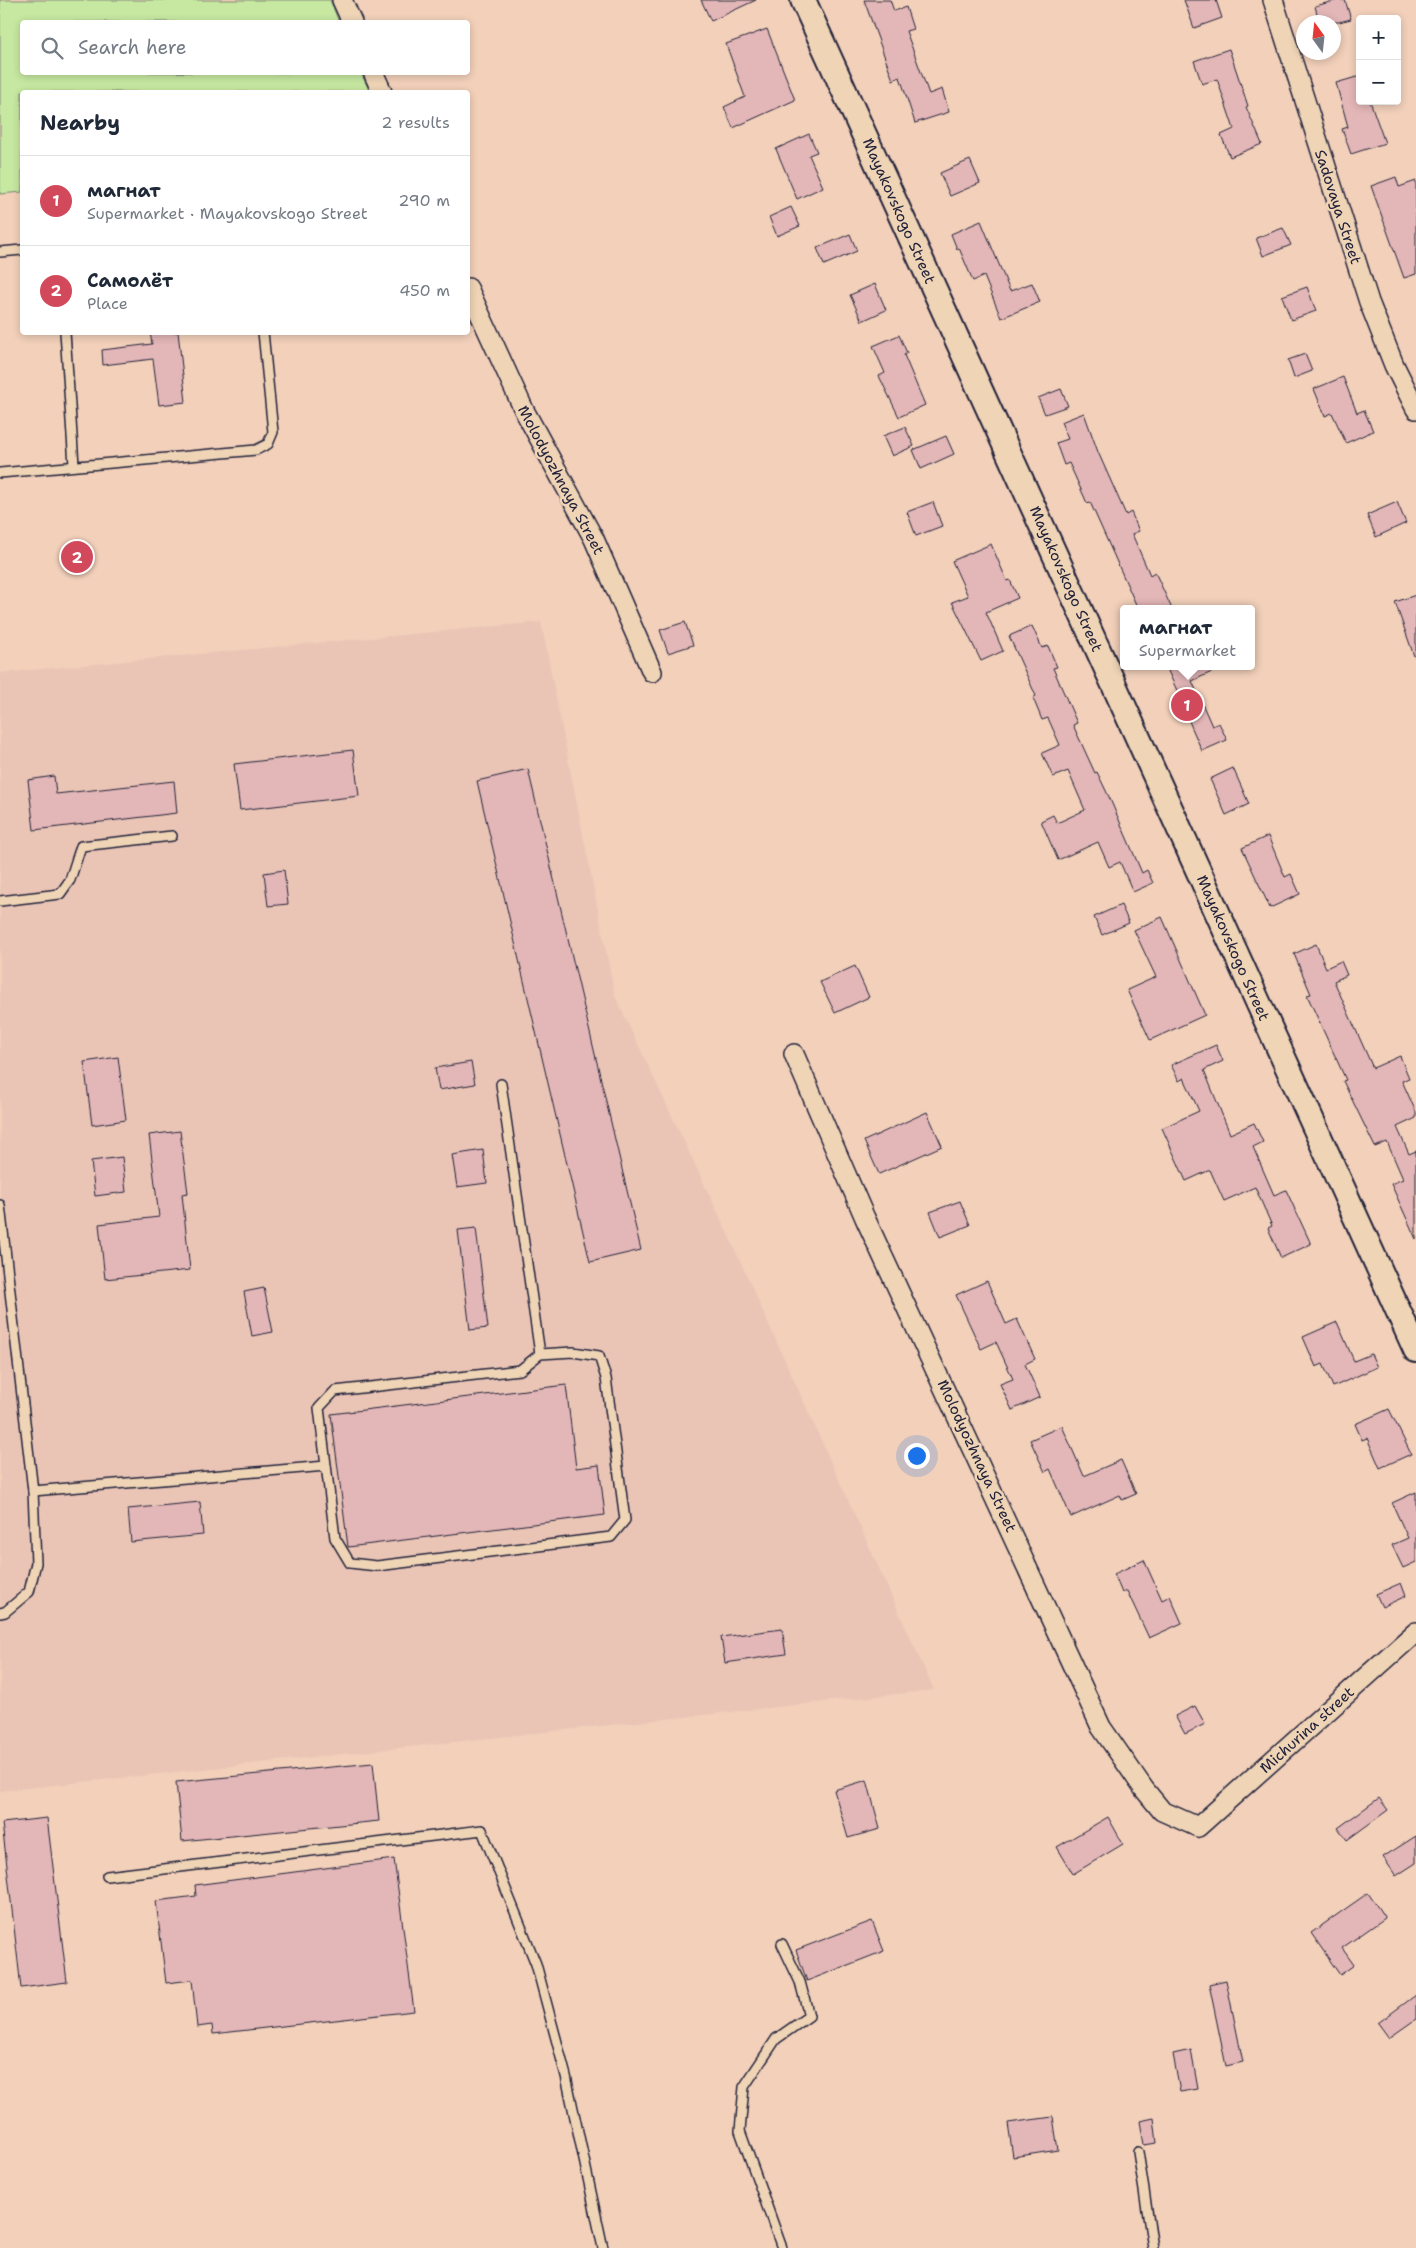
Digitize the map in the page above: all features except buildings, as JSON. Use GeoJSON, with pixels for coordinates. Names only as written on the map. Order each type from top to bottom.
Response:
{"type":"FeatureCollection","features":[{"type":"Feature","properties":{"kind":"street"},"geometry":{"type":"LineString","coordinates":[[342,0],[351,20]]}},
{"type":"Feature","properties":{"kind":"street","name":"Mayakovskogo Street"},"geometry":{"type":"LineString","coordinates":[[803,0],[1416,1350]]}},
{"type":"Feature","properties":{"kind":"street","name":"Sadovaya Street"},"geometry":{"type":"LineString","coordinates":[[1273,0],[1369,302],[1394,365],[1416,409]]}},
{"type":"Feature","properties":{"kind":"street"},"geometry":{"type":"LineString","coordinates":[[375,75],[381,90]]}},
{"type":"Feature","properties":{"kind":"street","name":"Molodyozhnaya Street"},"geometry":{"type":"LineString","coordinates":[[470,292],[524,410],[594,539],[652,672]]}},
{"type":"Feature","properties":{"kind":"street","name":"Molodyozhnaya Street"},"geometry":{"type":"LineString","coordinates":[[794,1054],[865,1218],[1102,1727],[1144,1789],[1162,1811],[1198,1827]]}},
{"type":"Feature","properties":{"kind":"street","name":"Michurina street"},"geometry":{"type":"LineString","coordinates":[[1198,1827],[1416,1632]]}},
{"type":"Feature","properties":{"kind":"lane"},"geometry":{"type":"LineString","coordinates":[[0,252],[20,250]]}},
{"type":"Feature","properties":{"kind":"lane"},"geometry":{"type":"LineString","coordinates":[[65,335],[74,465]]}},
{"type":"Feature","properties":{"kind":"lane"},"geometry":{"type":"LineString","coordinates":[[0,473],[256,450],[268,444],[272,432],[263,335]]}},
{"type":"Feature","properties":{"kind":"lane"},"geometry":{"type":"LineString","coordinates":[[0,901],[60,894],[70,880],[81,846],[172,836]]}},
{"type":"Feature","properties":{"kind":"lane"},"geometry":{"type":"LineString","coordinates":[[501,1084],[540,1354]]}},
{"type":"Feature","properties":{"kind":"lane"},"geometry":{"type":"LineString","coordinates":[[0,1205],[33,1492],[36,1564],[29,1592],[5,1612],[0,1613]]}},
{"type":"Feature","properties":{"kind":"lane"},"geometry":{"type":"LineString","coordinates":[[573,1352],[599,1356],[606,1378],[625,1520],[611,1537],[377,1566],[350,1563],[335,1538],[318,1408],[335,1391],[520,1370],[540,1354],[573,1352]]}},
{"type":"Feature","properties":{"kind":"lane"},"geometry":{"type":"LineString","coordinates":[[33,1492],[326,1466]]}},
{"type":"Feature","properties":{"kind":"lane"},"geometry":{"type":"LineString","coordinates":[[107,1876],[482,1830],[536,1964],[566,2076],[603,2248]]}},
{"type":"Feature","properties":{"kind":"lane"},"geometry":{"type":"LineString","coordinates":[[782,1944],[800,1982],[809,2016],[776,2039],[744,2086],[740,2131],[782,2248]]}},
{"type":"Feature","properties":{"kind":"lane"},"geometry":{"type":"LineString","coordinates":[[1138,2152],[1153,2248]]}},
{"type":"Feature","properties":{"kind":"shaded area"},"geometry":{"type":"Polygon","coordinates":[[[541,622],[615,996],[726,1230],[934,1690],[0,1791],[0,673],[541,622]]]}},
{"type":"Feature","properties":{"kind":"green space"},"geometry":{"type":"Polygon","coordinates":[[[0,0],[330,0],[338,20],[20,20],[20,75],[362,75],[369,90],[20,90],[20,192],[0,194],[0,0]]]}},
{"type":"Feature","properties":{"kind":"place","name":"Самолёт"},"geometry":{"type":"Point","coordinates":[77,557]}},
{"type":"Feature","properties":{"kind":"place","name":"магнат"},"geometry":{"type":"Point","coordinates":[1187,705]}}]}
